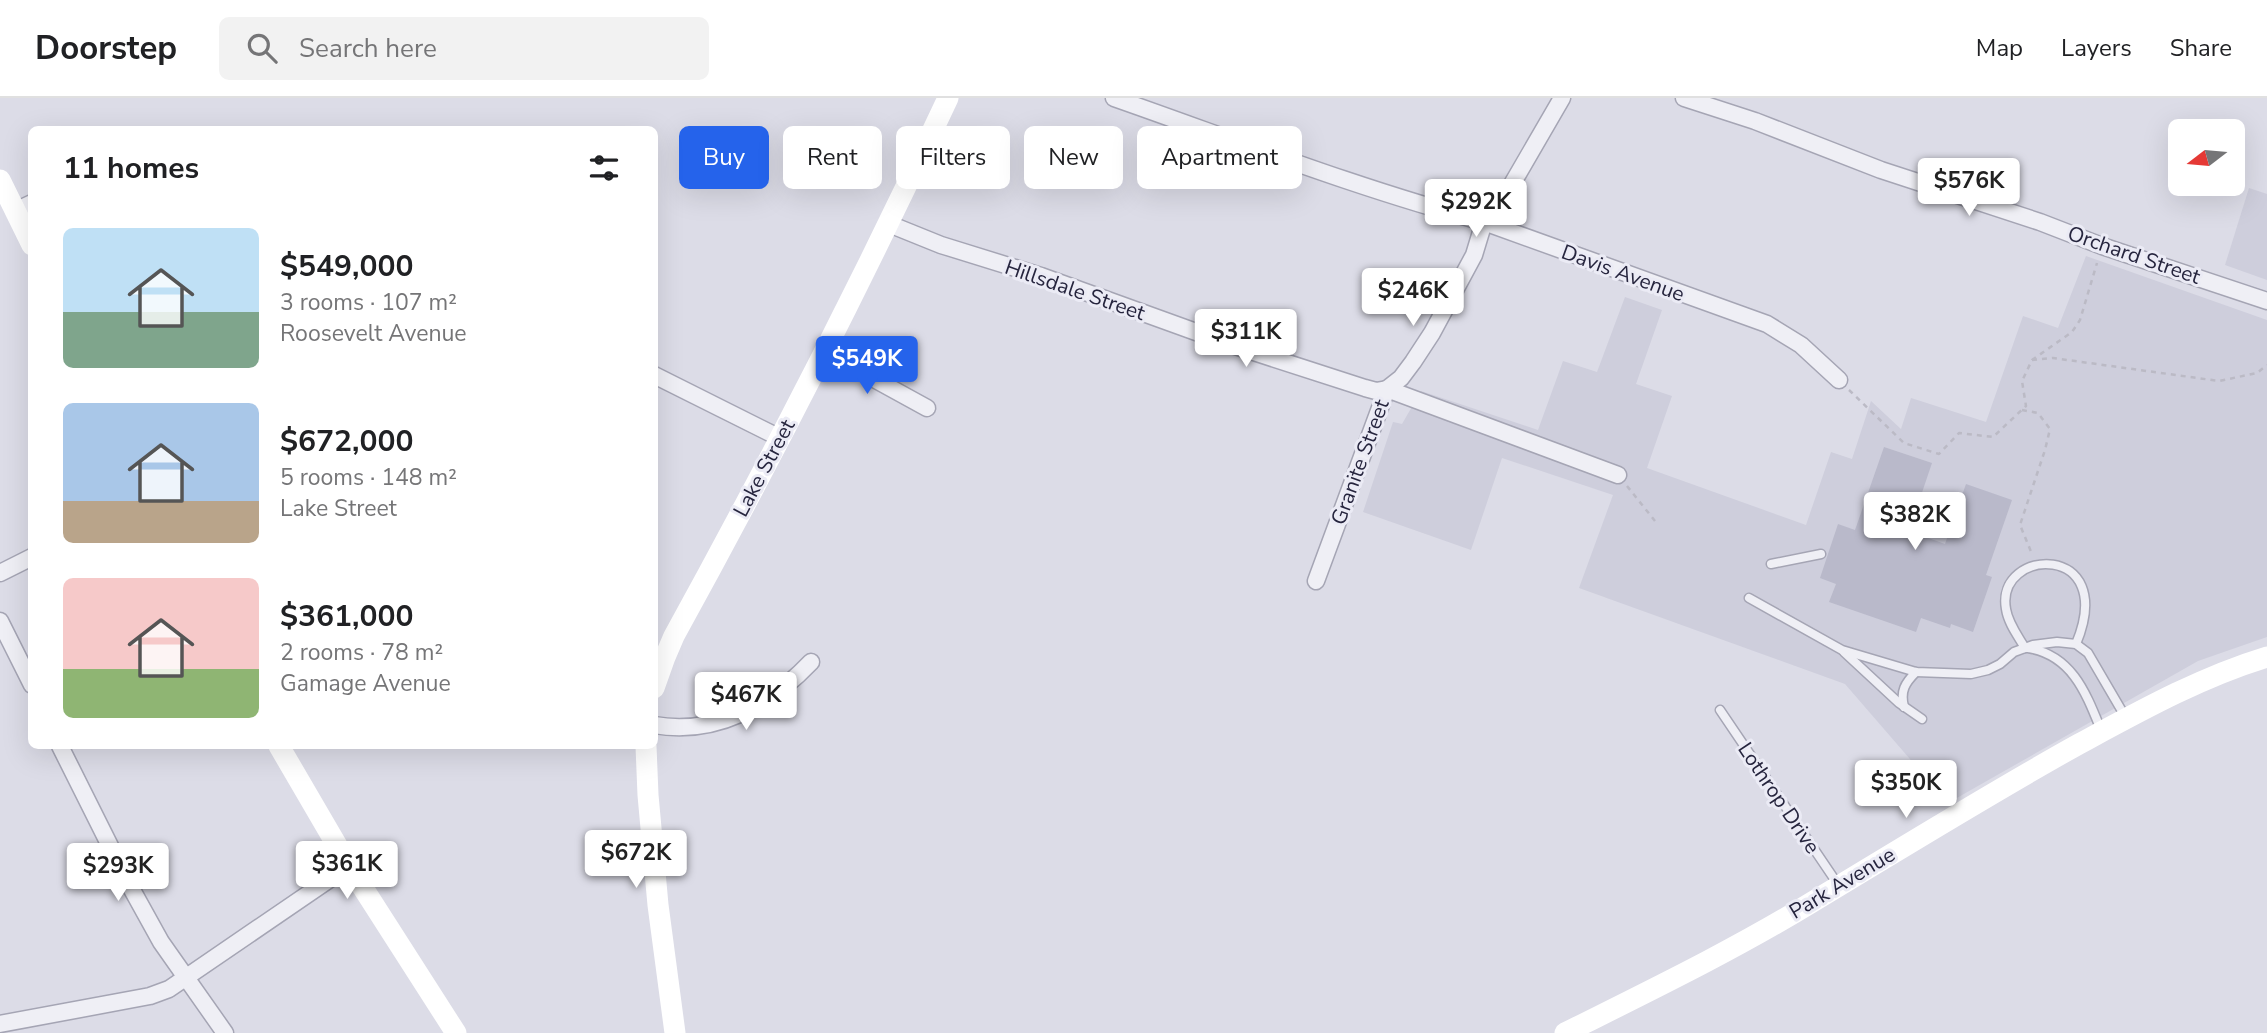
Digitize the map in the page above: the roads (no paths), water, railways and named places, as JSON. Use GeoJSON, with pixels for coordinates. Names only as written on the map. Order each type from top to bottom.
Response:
{"type":"FeatureCollection","features":[{"type":"Feature","properties":{"kind":"street","name":"Lake Street"},"geometry":{"type":"LineString","coordinates":[[658,676],[674,636],[825,352],[948,98]]}},
{"type":"Feature","properties":{"kind":"street","name":"Davis Avenue"},"geometry":{"type":"LineString","coordinates":[[1114,98],[1339,178],[1484,222],[1767,324],[1801,345],[1839,380]]}},
{"type":"Feature","properties":{"kind":"street","name":"Granite Street"},"geometry":{"type":"LineString","coordinates":[[1316,581],[1387,389],[1407,370],[1432,333],[1474,256],[1484,222],[1504,198],[1562,98]]}},
{"type":"Feature","properties":{"kind":"street","name":"Orchard Street"},"geometry":{"type":"LineString","coordinates":[[1684,98],[1755,121],[1881,170],[2267,301]]}},
{"type":"Feature","properties":{"kind":"street"},"geometry":{"type":"LineString","coordinates":[[0,180],[23,207],[28,228]]}},
{"type":"Feature","properties":{"kind":"street","name":"Hillsdale Street"},"geometry":{"type":"LineString","coordinates":[[889,224],[941,245],[1052,280],[1232,345],[1365,388],[1382,391],[1387,389],[1618,475]]}},
{"type":"Feature","properties":{"kind":"street"},"geometry":{"type":"LineString","coordinates":[[825,352],[927,408]]}},
{"type":"Feature","properties":{"kind":"street"},"geometry":{"type":"LineString","coordinates":[[658,377],[780,438]]}},
{"type":"Feature","properties":{"kind":"street"},"geometry":{"type":"LineString","coordinates":[[0,573],[28,559]]}},
{"type":"Feature","properties":{"kind":"street"},"geometry":{"type":"LineString","coordinates":[[0,621],[28,677]]}},
{"type":"Feature","properties":{"kind":"street","name":"Park Avenue"},"geometry":{"type":"LineString","coordinates":[[1565,1033],[1739,944],[2016,779],[2126,718],[2217,674],[2267,657]]}},
{"type":"Feature","properties":{"kind":"street"},"geometry":{"type":"LineString","coordinates":[[658,726],[683,729],[714,724],[737,716],[756,708],[796,678],[811,662]]}},
{"type":"Feature","properties":{"kind":"street"},"geometry":{"type":"LineString","coordinates":[[62,749],[161,942],[225,1033]]}},
{"type":"Feature","properties":{"kind":"street"},"geometry":{"type":"LineString","coordinates":[[281,749],[349,866],[456,1033]]}},
{"type":"Feature","properties":{"kind":"street"},"geometry":{"type":"LineString","coordinates":[[646,749],[657,892],[675,1033]]}},
{"type":"Feature","properties":{"kind":"street"},"geometry":{"type":"LineString","coordinates":[[0,1024],[150,996],[169,989],[349,866]]}},
{"type":"Feature","properties":{"kind":"lane"},"geometry":{"type":"LineString","coordinates":[[1771,564],[1821,554]]}},
{"type":"Feature","properties":{"kind":"lane"},"geometry":{"type":"LineString","coordinates":[[2025,648],[2012,625],[2006,607],[2008,587],[2020,572],[2037,564],[2064,567],[2072,571],[2082,585],[2086,606],[2085,622],[2076,644]]}},
{"type":"Feature","properties":{"kind":"lane"},"geometry":{"type":"LineString","coordinates":[[1749,598],[1842,650],[1916,672],[1971,674],[1987,670],[2025,648],[2057,642],[2076,644],[2088,653],[2126,718]]}},
{"type":"Feature","properties":{"kind":"lane"},"geometry":{"type":"LineString","coordinates":[[2025,648],[2043,650],[2060,659],[2073,675],[2102,732]]}},
{"type":"Feature","properties":{"kind":"lane"},"geometry":{"type":"LineString","coordinates":[[1842,650],[1904,707],[1922,719]]}},
{"type":"Feature","properties":{"kind":"lane"},"geometry":{"type":"LineString","coordinates":[[1904,707],[1902,697],[1905,683],[1916,672]]}},
{"type":"Feature","properties":{"kind":"lane","name":"Lothrop Drive"},"geometry":{"type":"LineString","coordinates":[[1720,710],[1839,886]]}}]}
